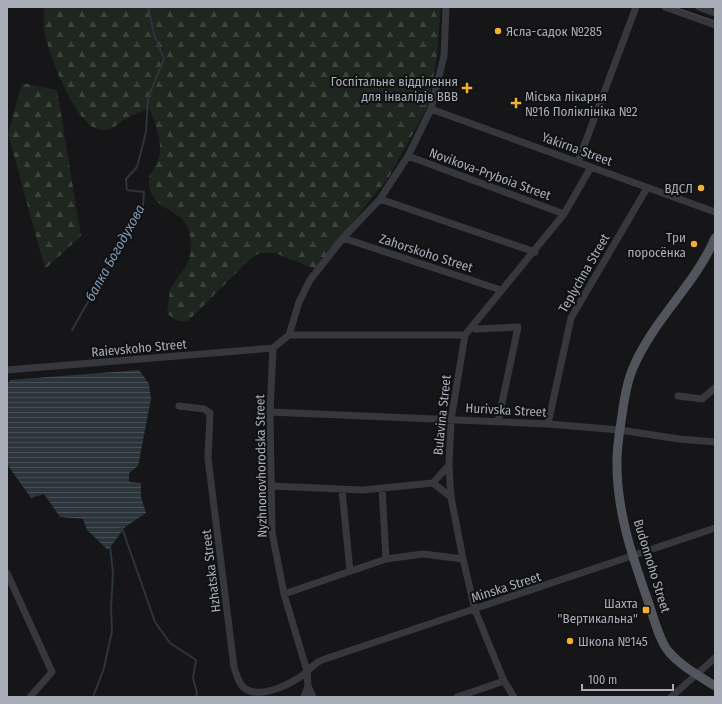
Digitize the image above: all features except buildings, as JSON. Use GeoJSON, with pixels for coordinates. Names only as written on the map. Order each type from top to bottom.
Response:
{"type":"FeatureCollection","features":[{"type":"Feature","properties":{"kind":"main road","name":"Budonnoho Street"},"geometry":{"type":"LineString","coordinates":[[715,238],[707,257],[652,331],[632,368],[625,397],[617,459],[617,484],[633,557],[658,629],[668,651],[697,675],[715,686]]}},
{"type":"Feature","properties":{"kind":"street"},"geometry":{"type":"LineString","coordinates":[[273,348],[289,335],[299,302],[310,280],[343,238],[380,199],[408,156],[431,108],[444,56],[446,7]]}},
{"type":"Feature","properties":{"kind":"street"},"geometry":{"type":"LineString","coordinates":[[578,162],[636,7]]}},
{"type":"Feature","properties":{"kind":"street"},"geometry":{"type":"LineString","coordinates":[[665,7],[715,25]]}},
{"type":"Feature","properties":{"kind":"street"},"geometry":{"type":"LineString","coordinates":[[699,7],[715,13]]}},
{"type":"Feature","properties":{"kind":"street","name":"Yakirna Street"},"geometry":{"type":"LineString","coordinates":[[431,108],[715,212]]}},
{"type":"Feature","properties":{"kind":"street","name":"Novikova-Pryboia Street"},"geometry":{"type":"LineString","coordinates":[[408,156],[564,214]]}},
{"type":"Feature","properties":{"kind":"street"},"geometry":{"type":"LineString","coordinates":[[289,335],[465,335],[501,290],[535,252],[564,214],[591,167]]}},
{"type":"Feature","properties":{"kind":"street","name":"Teplychna Street"},"geometry":{"type":"LineString","coordinates":[[548,424],[571,318],[647,188]]}},
{"type":"Feature","properties":{"kind":"street"},"geometry":{"type":"LineString","coordinates":[[380,199],[535,252]]}},
{"type":"Feature","properties":{"kind":"street","name":"Zahorskoho Street"},"geometry":{"type":"LineString","coordinates":[[343,238],[501,290]]}},
{"type":"Feature","properties":{"kind":"street"},"geometry":{"type":"LineString","coordinates":[[472,328],[518,327],[498,422]]}},
{"type":"Feature","properties":{"kind":"street","name":"Bulavina Street"},"geometry":{"type":"LineString","coordinates":[[465,335],[451,420],[449,465],[451,497],[475,610],[504,681],[514,697]]}},
{"type":"Feature","properties":{"kind":"street","name":"Raievskoho Street"},"geometry":{"type":"LineString","coordinates":[[7,370],[273,348]]}},
{"type":"Feature","properties":{"kind":"street","name":"Nyzhnonovhorodska Street"},"geometry":{"type":"LineString","coordinates":[[273,348],[270,412],[272,532],[284,594],[307,671],[308,686],[313,697]]}},
{"type":"Feature","properties":{"kind":"street"},"geometry":{"type":"LineString","coordinates":[[678,396],[702,399],[715,388]]}},
{"type":"Feature","properties":{"kind":"street","name":"Hzhatska Street"},"geometry":{"type":"LineString","coordinates":[[179,406],[204,409],[210,413],[208,458],[234,667],[239,680],[243,686],[250,691],[268,692],[301,677],[307,671]]}},
{"type":"Feature","properties":{"kind":"street","name":"Hurivska Street"},"geometry":{"type":"LineString","coordinates":[[270,412],[548,424],[620,430],[679,439],[715,442]]}},
{"type":"Feature","properties":{"kind":"street"},"geometry":{"type":"LineString","coordinates":[[271,486],[342,490],[433,483],[449,465]]}},
{"type":"Feature","properties":{"kind":"street"},"geometry":{"type":"LineString","coordinates":[[433,483],[451,497]]}},
{"type":"Feature","properties":{"kind":"street"},"geometry":{"type":"LineString","coordinates":[[382,488],[386,559]]}},
{"type":"Feature","properties":{"kind":"street"},"geometry":{"type":"LineString","coordinates":[[342,490],[350,571]]}},
{"type":"Feature","properties":{"kind":"street","name":"Minska Street"},"geometry":{"type":"LineString","coordinates":[[307,671],[312,665],[322,660],[633,557],[715,528]]}},
{"type":"Feature","properties":{"kind":"street"},"geometry":{"type":"LineString","coordinates":[[284,594],[386,559],[423,554],[463,559]]}},
{"type":"Feature","properties":{"kind":"street"},"geometry":{"type":"LineString","coordinates":[[7,573],[52,672],[30,697]]}},
{"type":"Feature","properties":{"kind":"street"},"geometry":{"type":"LineString","coordinates":[[671,697],[715,658]]}},
{"type":"Feature","properties":{"kind":"street"},"geometry":{"type":"LineString","coordinates":[[457,697],[504,681]]}},
{"type":"Feature","properties":{"kind":"street"},"geometry":{"type":"LineString","coordinates":[[304,697],[308,686]]}},
{"type":"Feature","properties":{"kind":"green space"},"geometry":{"type":"Polygon","coordinates":[[[44,7],[441,7],[437,56],[428,106],[389,177],[315,269],[275,253],[259,253],[247,262],[188,321],[179,321],[167,313],[169,296],[174,282],[189,259],[190,238],[187,226],[181,219],[158,203],[152,196],[149,185],[149,177],[158,162],[160,145],[158,132],[149,108],[124,120],[108,130],[100,130],[91,125],[82,116],[73,103],[65,89],[52,58],[45,34],[44,7]]]}},
{"type":"Feature","properties":{"kind":"green space"},"geometry":{"type":"Polygon","coordinates":[[[22,83],[57,90],[81,236],[45,269],[8,134],[22,83]]]}},
{"type":"Feature","properties":{"kind":"shaded area"},"geometry":{"type":"Polygon","coordinates":[[[139,370],[149,384],[151,399],[138,466],[129,473],[129,482],[141,483],[141,497],[146,513],[125,527],[108,550],[87,530],[83,519],[60,517],[44,494],[31,498],[7,464],[7,385],[10,380],[139,370]]]}},
{"type":"Feature","properties":{"kind":"waterway","name":"балка Богодухова"},"geometry":{"type":"LineString","coordinates":[[72,330],[143,205],[144,192],[127,190],[126,179],[137,167],[146,132],[148,98],[164,59],[154,34],[148,7]]}},
{"type":"Feature","properties":{"kind":"waterway","name":"балка Богодухова"},"geometry":{"type":"LineString","coordinates":[[122,528],[155,622],[170,643],[196,660],[193,678],[197,693],[196,697]]}},
{"type":"Feature","properties":{"kind":"waterway"},"geometry":{"type":"LineString","coordinates":[[93,697],[104,668],[112,631],[111,608],[113,573],[110,546]]}},
{"type":"Feature","properties":{"kind":"tram line"},"geometry":{"type":"LineString","coordinates":[[674,7],[715,21]]}},
{"type":"Feature","properties":{"kind":"place","name":"Ясла-садок №285"},"geometry":{"type":"Point","coordinates":[498,31]}},
{"type":"Feature","properties":{"kind":"place","name":"Госпітальне відділення для інвалідів ВВВ"},"geometry":{"type":"Point","coordinates":[467,88]}},
{"type":"Feature","properties":{"kind":"place","name":"Міська лікарня №16 Поліклініка №2"},"geometry":{"type":"Point","coordinates":[516,103]}},
{"type":"Feature","properties":{"kind":"place","name":"ВДСЛ"},"geometry":{"type":"Point","coordinates":[701,188]}},
{"type":"Feature","properties":{"kind":"place","name":"Три поросёнка"},"geometry":{"type":"Point","coordinates":[694,244]}},
{"type":"Feature","properties":{"kind":"place","name":"Шахта \"Вертикальна\""},"geometry":{"type":"Point","coordinates":[646,610]}},
{"type":"Feature","properties":{"kind":"place","name":"Школа №145"},"geometry":{"type":"Point","coordinates":[570,641]}}]}
